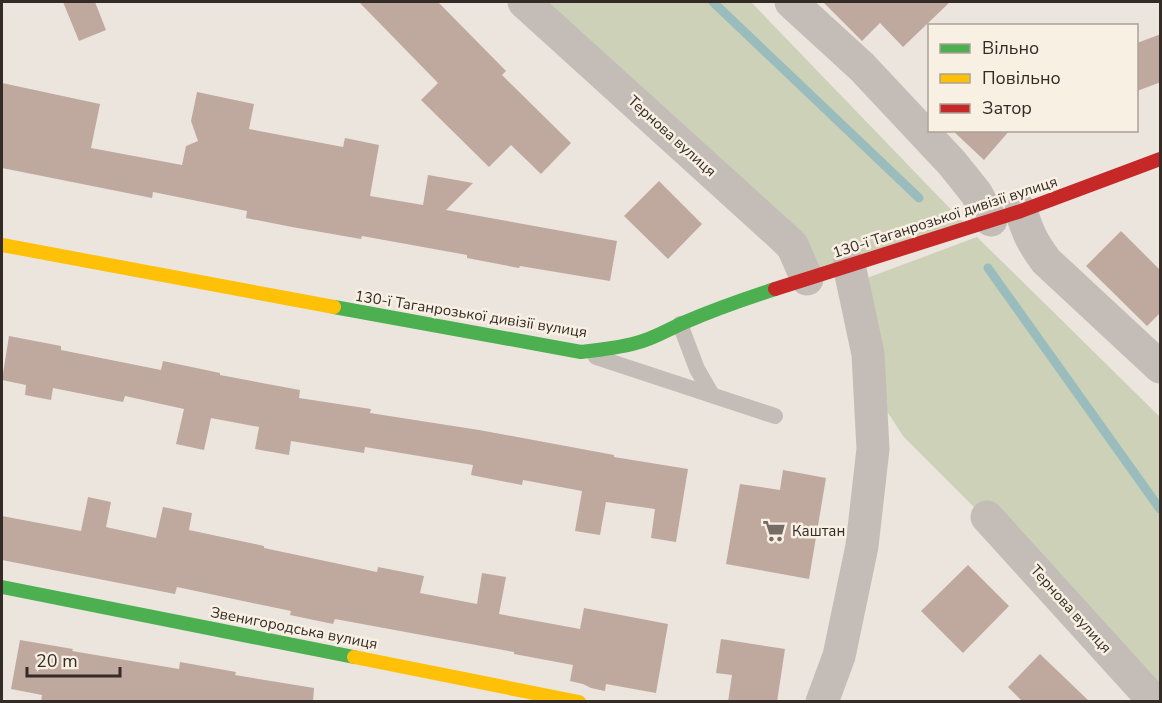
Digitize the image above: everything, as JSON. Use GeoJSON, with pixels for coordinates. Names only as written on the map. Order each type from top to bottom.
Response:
{"type":"FeatureCollection","features":[{"type":"Feature","properties":{"kind":"street","name":"Тернова вулиця"},"geometry":{"type":"LineString","coordinates":[[524,2],[792,245],[807,279]]}},
{"type":"Feature","properties":{"kind":"street"},"geometry":{"type":"LineString","coordinates":[[791,2],[862,67],[952,163],[976,193],[1027,231],[1046,261],[1161,367]]}},
{"type":"Feature","properties":{"kind":"street","name":"130-ї Таганрозької дивізії вулиця"},"geometry":{"type":"LineString","coordinates":[[2,245],[581,352],[638,343],[723,306],[1006,215],[1161,159]]}},
{"type":"Feature","properties":{"kind":"street"},"geometry":{"type":"LineString","coordinates":[[822,702],[839,656],[862,546],[873,449],[868,354],[849,265]]}},
{"type":"Feature","properties":{"kind":"street","name":"Тернова вулиця"},"geometry":{"type":"LineString","coordinates":[[987,517],[1155,702]]}},
{"type":"Feature","properties":{"kind":"street","name":"Звенигородська вулиця"},"geometry":{"type":"LineString","coordinates":[[2,586],[579,702]]}},
{"type":"Feature","properties":{"kind":"lane"},"geometry":{"type":"LineString","coordinates":[[680,324],[697,369],[712,395]]}},
{"type":"Feature","properties":{"kind":"lane"},"geometry":{"type":"LineString","coordinates":[[581,352],[775,416]]}},
{"type":"Feature","properties":{"kind":"green space"},"geometry":{"type":"Polygon","coordinates":[[[521,2],[751,2],[964,223],[804,281],[521,2]]]}},
{"type":"Feature","properties":{"kind":"green space"},"geometry":{"type":"Polygon","coordinates":[[[977,237],[1160,417],[1160,693],[903,436],[868,382],[851,284],[977,237]]]}},
{"type":"Feature","properties":{"kind":"building"},"geometry":{"type":"Polygon","coordinates":[[[63,2],[95,2],[106,30],[79,41],[63,2]]]}},
{"type":"Feature","properties":{"kind":"building"},"geometry":{"type":"Polygon","coordinates":[[[359,2],[438,2],[506,71],[502,75],[571,143],[541,174],[511,145],[489,167],[421,100],[438,83],[359,2]]]}},
{"type":"Feature","properties":{"kind":"building"},"geometry":{"type":"Polygon","coordinates":[[[823,2],[950,2],[903,47],[880,23],[862,41],[823,2]]]}},
{"type":"Feature","properties":{"kind":"building"},"geometry":{"type":"Polygon","coordinates":[[[1161,34],[1161,82],[1138,91],[1138,43],[1161,34]]]}},
{"type":"Feature","properties":{"kind":"building"},"geometry":{"type":"Polygon","coordinates":[[[2,83],[100,104],[91,148],[182,165],[186,146],[198,141],[191,121],[197,92],[254,104],[249,129],[343,147],[345,138],[379,145],[370,196],[423,205],[428,175],[473,183],[446,210],[617,241],[610,281],[520,266],[519,268],[467,258],[467,255],[362,236],[361,239],[292,227],[246,218],[247,211],[153,192],[152,198],[2,168],[2,83]]]}},
{"type":"Feature","properties":{"kind":"building"},"geometry":{"type":"Polygon","coordinates":[[[954,132],[1008,132],[984,160],[954,132]]]}},
{"type":"Feature","properties":{"kind":"building"},"geometry":{"type":"Polygon","coordinates":[[[659,181],[702,224],[668,259],[624,216],[659,181]]]}},
{"type":"Feature","properties":{"kind":"building"},"geometry":{"type":"Polygon","coordinates":[[[1121,231],[1161,271],[1161,312],[1147,326],[1086,266],[1121,231]]]}},
{"type":"Feature","properties":{"kind":"building"},"geometry":{"type":"Polygon","coordinates":[[[9,336],[61,346],[61,350],[161,370],[163,361],[220,373],[220,375],[300,390],[299,398],[371,409],[370,413],[479,430],[688,469],[676,542],[651,538],[655,509],[606,502],[600,535],[575,531],[582,491],[523,480],[522,485],[471,475],[473,465],[365,447],[364,453],[291,441],[289,455],[255,449],[259,427],[211,418],[204,450],[176,444],[184,409],[125,396],[123,402],[53,388],[51,400],[25,395],[26,385],[2,380],[9,336]]]}},
{"type":"Feature","properties":{"kind":"building"},"geometry":{"type":"Polygon","coordinates":[[[783,470],[826,478],[809,579],[726,564],[740,484],[780,490],[783,470]]]}},
{"type":"Feature","properties":{"kind":"building"},"geometry":{"type":"Polygon","coordinates":[[[88,497],[111,502],[106,527],[156,538],[163,507],[192,513],[189,530],[377,572],[378,567],[424,576],[420,593],[477,604],[482,573],[506,577],[499,614],[580,629],[584,608],[668,624],[656,693],[606,684],[605,691],[591,688],[570,681],[573,665],[514,654],[514,652],[335,619],[333,624],[290,615],[291,611],[177,587],[175,594],[2,560],[2,516],[81,531],[88,497]]]}},
{"type":"Feature","properties":{"kind":"building"},"geometry":{"type":"Polygon","coordinates":[[[968,565],[1009,606],[963,653],[921,611],[968,565]]]}},
{"type":"Feature","properties":{"kind":"building"},"geometry":{"type":"Polygon","coordinates":[[[721,639],[785,649],[777,702],[728,702],[732,675],[716,673],[721,639]]]}},
{"type":"Feature","properties":{"kind":"building"},"geometry":{"type":"Polygon","coordinates":[[[20,640],[179,669],[180,662],[236,672],[235,675],[314,688],[313,702],[41,702],[42,695],[11,689],[20,640]]]}},
{"type":"Feature","properties":{"kind":"building"},"geometry":{"type":"Polygon","coordinates":[[[1040,654],[1090,702],[1023,702],[1008,687],[1040,654]]]}},
{"type":"Feature","properties":{"kind":"waterway"},"geometry":{"type":"LineString","coordinates":[[713,2],[919,198]]}},
{"type":"Feature","properties":{"kind":"waterway"},"geometry":{"type":"LineString","coordinates":[[988,268],[1160,509]]}},
{"type":"Feature","properties":{"kind":"traffic: fast"},"geometry":{"type":"LineString","coordinates":[[334,307],[581,352],[615,348],[642,341],[706,314],[775,289]]}},
{"type":"Feature","properties":{"kind":"traffic: fast"},"geometry":{"type":"LineString","coordinates":[[2,587],[354,657]]}},
{"type":"Feature","properties":{"kind":"traffic: slow"},"geometry":{"type":"LineString","coordinates":[[2,245],[334,307]]}},
{"type":"Feature","properties":{"kind":"traffic: slow"},"geometry":{"type":"LineString","coordinates":[[354,657],[579,702]]}},
{"type":"Feature","properties":{"kind":"traffic: jam"},"geometry":{"type":"LineString","coordinates":[[775,289],[1021,211],[1160,159]]}},
{"type":"Feature","properties":{"kind":"place","name":"Каштан"},"geometry":{"type":"Point","coordinates":[774,531]}}]}
